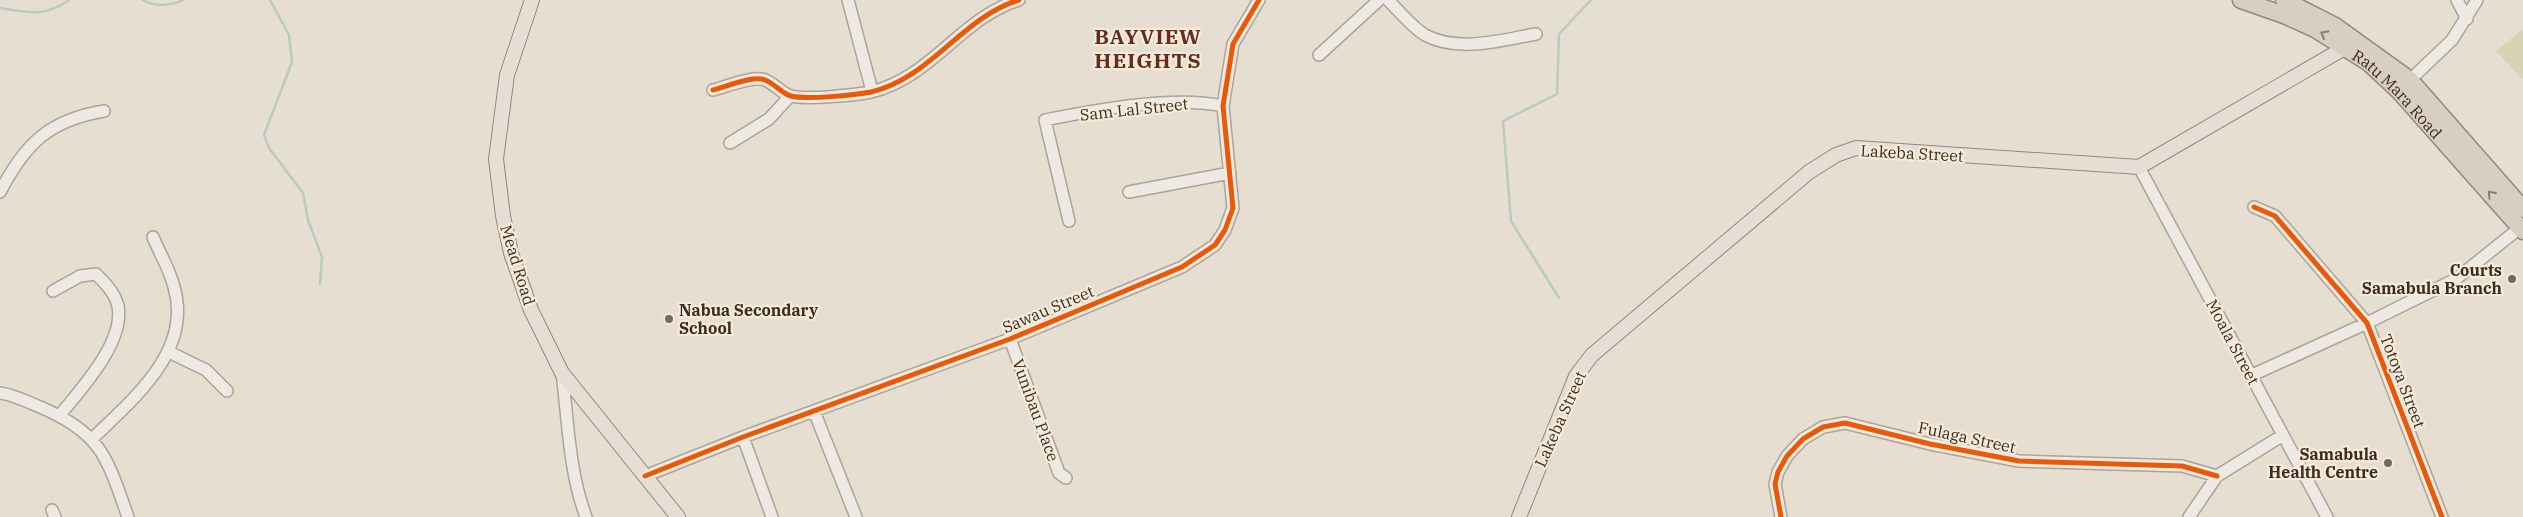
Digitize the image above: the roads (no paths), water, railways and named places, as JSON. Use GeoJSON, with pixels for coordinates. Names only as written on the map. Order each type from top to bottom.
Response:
{"type":"FeatureCollection","features":[{"type":"Feature","properties":{"kind":"highway","name":"Ratu Mara Road"},"geometry":{"type":"LineString","coordinates":[[2241,0],[2284,14],[2352,44]]}},
{"type":"Feature","properties":{"kind":"highway","name":"Ratu Mara Road"},"geometry":{"type":"LineString","coordinates":[[2284,0],[2314,14],[2404,86],[2523,209]]}},
{"type":"Feature","properties":{"kind":"highway","name":"Ratu Mara Road"},"geometry":{"type":"LineString","coordinates":[[2404,86],[2522,229]]}},
{"type":"Feature","properties":{"kind":"main road","name":"Mead Road"},"geometry":{"type":"LineString","coordinates":[[532,0],[507,75],[496,159],[503,216],[519,278],[531,310],[562,372],[678,517]]}},
{"type":"Feature","properties":{"kind":"main road"},"geometry":{"type":"LineString","coordinates":[[2139,167],[2352,44]]}},
{"type":"Feature","properties":{"kind":"main road","name":"Lakeba Street"},"geometry":{"type":"LineString","coordinates":[[1519,517],[1576,376],[1592,355],[1804,177],[1836,155],[1856,148],[2139,167]]}},
{"type":"Feature","properties":{"kind":"street"},"geometry":{"type":"LineString","coordinates":[[848,0],[872,91]]}},
{"type":"Feature","properties":{"kind":"street"},"geometry":{"type":"LineString","coordinates":[[714,90],[745,80],[764,79],[790,96],[852,95],[872,91],[915,72],[983,16],[1020,0]]}},
{"type":"Feature","properties":{"kind":"street","name":"Sawau Street"},"geometry":{"type":"LineString","coordinates":[[645,476],[743,437],[1010,339],[1182,267],[1201,256],[1214,245],[1225,230],[1232,208],[1223,106],[1234,44],[1258,0]]}},
{"type":"Feature","properties":{"kind":"street"},"geometry":{"type":"LineString","coordinates":[[1318,55],[1379,0]]}},
{"type":"Feature","properties":{"kind":"street"},"geometry":{"type":"LineString","coordinates":[[1388,0],[1424,34],[1443,41],[1462,45],[1536,34]]}},
{"type":"Feature","properties":{"kind":"street"},"geometry":{"type":"LineString","coordinates":[[2457,0],[2467,19]]}},
{"type":"Feature","properties":{"kind":"street"},"geometry":{"type":"LineString","coordinates":[[2404,86],[2452,40],[2467,19],[2476,0]]}},
{"type":"Feature","properties":{"kind":"street"},"geometry":{"type":"LineString","coordinates":[[730,143],[769,119],[790,96]]}},
{"type":"Feature","properties":{"kind":"street","name":"Sam Lal Street"},"geometry":{"type":"LineString","coordinates":[[1069,221],[1045,120],[1132,106],[1198,102],[1223,106]]}},
{"type":"Feature","properties":{"kind":"street"},"geometry":{"type":"LineString","coordinates":[[0,192],[14,165],[33,142],[53,127],[81,115],[104,111]]}},
{"type":"Feature","properties":{"kind":"street","name":"Moala Street"},"geometry":{"type":"LineString","coordinates":[[2139,167],[2327,517]]}},
{"type":"Feature","properties":{"kind":"street"},"geometry":{"type":"LineString","coordinates":[[1129,192],[1230,174]]}},
{"type":"Feature","properties":{"kind":"street","name":"Totoya Street"},"geometry":{"type":"LineString","coordinates":[[2254,207],[2275,216],[2367,324],[2442,517]]}},
{"type":"Feature","properties":{"kind":"street"},"geometry":{"type":"LineString","coordinates":[[2250,376],[2367,324],[2456,279],[2522,229]]}},
{"type":"Feature","properties":{"kind":"street"},"geometry":{"type":"LineString","coordinates":[[93,438],[144,389],[169,352],[177,311],[175,288],[153,238]]}},
{"type":"Feature","properties":{"kind":"street"},"geometry":{"type":"LineString","coordinates":[[53,291],[80,276],[96,274],[109,287],[118,306],[116,336],[89,379],[60,415]]}},
{"type":"Feature","properties":{"kind":"street","name":"Vunibau Place"},"geometry":{"type":"LineString","coordinates":[[1010,339],[1058,473],[1066,478]]}},
{"type":"Feature","properties":{"kind":"street"},"geometry":{"type":"LineString","coordinates":[[169,352],[206,370],[227,391]]}},
{"type":"Feature","properties":{"kind":"street"},"geometry":{"type":"LineString","coordinates":[[562,372],[574,469],[580,502],[586,517]]}},
{"type":"Feature","properties":{"kind":"street"},"geometry":{"type":"LineString","coordinates":[[0,393],[60,415],[93,438],[108,463],[128,517]]}},
{"type":"Feature","properties":{"kind":"street"},"geometry":{"type":"LineString","coordinates":[[814,411],[856,517]]}},
{"type":"Feature","properties":{"kind":"street","name":"Fulaga Street"},"geometry":{"type":"LineString","coordinates":[[1781,517],[1775,484],[1778,472],[1787,456],[1802,439],[1823,427],[1845,422],[1930,444],[2019,461],[2182,466],[2217,476]]}},
{"type":"Feature","properties":{"kind":"street"},"geometry":{"type":"LineString","coordinates":[[2188,517],[2217,476],[2283,435]]}},
{"type":"Feature","properties":{"kind":"street"},"geometry":{"type":"LineString","coordinates":[[743,437],[772,517]]}},
{"type":"Feature","properties":{"kind":"waterway"},"geometry":{"type":"LineString","coordinates":[[0,8],[35,12],[60,6],[69,0]]}},
{"type":"Feature","properties":{"kind":"waterway"},"geometry":{"type":"LineString","coordinates":[[143,0],[152,4],[163,5],[183,0]]}},
{"type":"Feature","properties":{"kind":"waterway"},"geometry":{"type":"LineString","coordinates":[[270,0],[289,35],[292,62],[264,135],[269,148],[303,193],[308,220],[322,257],[320,284]]}},
{"type":"Feature","properties":{"kind":"waterway"},"geometry":{"type":"LineString","coordinates":[[1559,298],[1511,221],[1503,121],[1557,94],[1559,34],[1591,0]]}},
{"type":"Feature","properties":{"kind":"place","name":"Courts Samabula Branch"},"geometry":{"type":"Point","coordinates":[2512,279]}},
{"type":"Feature","properties":{"kind":"place","name":"Nabua Secondary School"},"geometry":{"type":"Point","coordinates":[669,319]}},
{"type":"Feature","properties":{"kind":"place","name":"Samabula Health Centre"},"geometry":{"type":"Point","coordinates":[2388,463]}},
{"type":"Feature","properties":{"kind":"district","name":"BAYVIEW HEIGHTS"},"geometry":{"type":"Point","coordinates":[1148,48]}}]}
